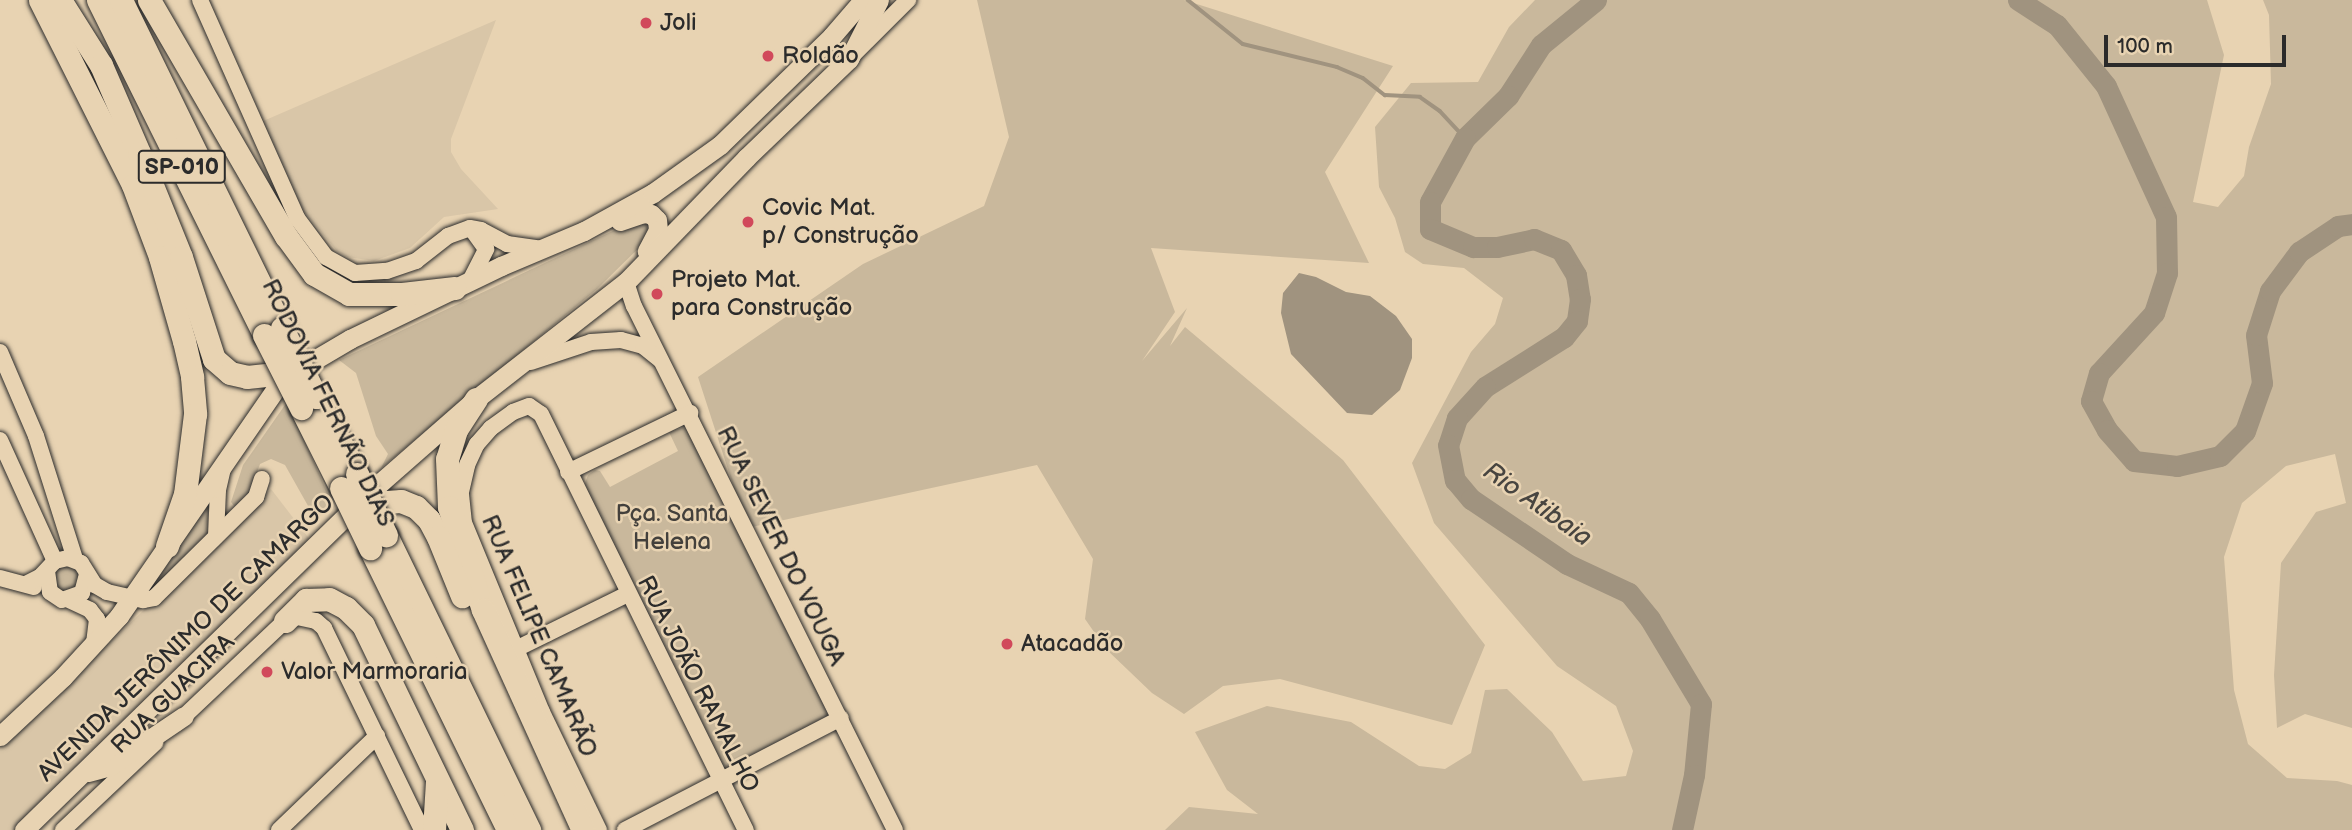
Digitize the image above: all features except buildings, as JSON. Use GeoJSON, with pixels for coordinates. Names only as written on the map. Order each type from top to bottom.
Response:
{"type":"FeatureCollection","features":[{"type":"Feature","properties":{"kind":"highway"},"geometry":{"type":"LineString","coordinates":[[40,0],[132,185],[160,257],[184,341],[192,377],[195,414],[185,494],[167,546]]}},
{"type":"Feature","properties":{"kind":"highway"},"geometry":{"type":"LineString","coordinates":[[60,0],[101,65],[139,153],[181,257],[214,359],[230,373],[247,377],[294,372]]}},
{"type":"Feature","properties":{"kind":"highway","name":"RODOVIA FERNÃO DIAS"},"geometry":{"type":"LineString","coordinates":[[96,0],[273,331],[349,481],[508,830]]}},
{"type":"Feature","properties":{"kind":"highway","name":"RODOVIA FERNÃO DIAS"},"geometry":{"type":"LineString","coordinates":[[121,0],[273,331]]}},
{"type":"Feature","properties":{"kind":"highway"},"geometry":{"type":"LineString","coordinates":[[149,0],[286,236],[314,274],[349,293],[402,294],[463,284]]}},
{"type":"Feature","properties":{"kind":"highway"},"geometry":{"type":"LineString","coordinates":[[476,399],[456,430],[447,459],[449,507],[483,610],[583,830]]}},
{"type":"Feature","properties":{"kind":"highway"},"geometry":{"type":"LineString","coordinates":[[357,504],[401,501],[416,507],[429,520],[470,617],[570,830]]}},
{"type":"Feature","properties":{"kind":"highway","name":"RODOVIA FERNÃO DIAS"},"geometry":{"type":"LineString","coordinates":[[378,542],[529,830]]}},
{"type":"Feature","properties":{"kind":"highway"},"geometry":{"type":"LineString","coordinates":[[285,621],[306,600],[329,599],[346,608],[363,625],[462,830]]}},
{"type":"Feature","properties":{"kind":"highway"},"geometry":{"type":"LineString","coordinates":[[434,830],[437,778]]}},
{"type":"Feature","properties":{"kind":"main road"},"geometry":{"type":"LineString","coordinates":[[0,736],[94,645],[132,597],[264,402],[294,372],[351,339],[463,284],[584,231],[653,193],[695,165],[793,74],[863,0]]}},
{"type":"Feature","properties":{"kind":"main road"},"geometry":{"type":"LineString","coordinates":[[849,59],[879,0]]}},
{"type":"Feature","properties":{"kind":"main road","name":"AVENIDA JERÔNIMO DE CAMARGO"},"geometry":{"type":"LineString","coordinates":[[24,830],[357,504],[476,399],[629,279],[746,158],[849,59]]}},
{"type":"Feature","properties":{"kind":"main road"},"geometry":{"type":"LineString","coordinates":[[746,158],[788,110],[797,83],[793,74]]}},
{"type":"Feature","properties":{"kind":"main road"},"geometry":{"type":"LineString","coordinates":[[584,231],[631,216],[651,214],[657,220],[658,230],[629,279]]}},
{"type":"Feature","properties":{"kind":"main road"},"geometry":{"type":"LineString","coordinates":[[84,773],[110,766],[184,716]]}},
{"type":"Feature","properties":{"kind":"street"},"geometry":{"type":"LineString","coordinates":[[200,0],[297,218],[326,257],[355,273],[387,271],[416,261],[448,236],[470,228],[481,230],[507,244],[544,249]]}},
{"type":"Feature","properties":{"kind":"street","name":"AVENIDA JERÔNIMO DE CAMARGO"},"geometry":{"type":"LineString","coordinates":[[849,59],[908,0]]}},
{"type":"Feature","properties":{"kind":"street"},"geometry":{"type":"LineString","coordinates":[[463,284],[486,248],[470,228]]}},
{"type":"Feature","properties":{"kind":"street","name":"RUA SEVER DO VOUGA"},"geometry":{"type":"LineString","coordinates":[[629,279],[634,306],[690,413],[895,830]]}},
{"type":"Feature","properties":{"kind":"street"},"geometry":{"type":"LineString","coordinates":[[515,368],[554,352],[591,342],[621,340],[643,346],[665,363]]}},
{"type":"Feature","properties":{"kind":"street"},"geometry":{"type":"LineString","coordinates":[[0,352],[36,436],[75,559],[95,585],[107,592],[143,600],[159,596],[256,497],[262,479]]}},
{"type":"Feature","properties":{"kind":"street","name":"RUA FELIPE CAMARÃO"},"geometry":{"type":"LineString","coordinates":[[536,408],[530,406],[513,412],[491,428],[467,465],[461,492],[464,523],[542,712],[599,830]]}},
{"type":"Feature","properties":{"kind":"street","name":"RUA JOÃO RAMALHO"},"geometry":{"type":"LineString","coordinates":[[536,408],[746,830]]}},
{"type":"Feature","properties":{"kind":"street"},"geometry":{"type":"LineString","coordinates":[[568,472],[690,413]]}},
{"type":"Feature","properties":{"kind":"street"},"geometry":{"type":"LineString","coordinates":[[0,440],[51,566],[46,586],[62,598]]}},
{"type":"Feature","properties":{"kind":"street"},"geometry":{"type":"LineString","coordinates":[[216,536],[218,490],[226,460]]}},
{"type":"Feature","properties":{"kind":"street"},"geometry":{"type":"LineString","coordinates":[[26,584],[51,566],[75,559]]}},
{"type":"Feature","properties":{"kind":"street"},"geometry":{"type":"LineString","coordinates":[[62,598],[82,593],[87,574]]}},
{"type":"Feature","properties":{"kind":"street"},"geometry":{"type":"LineString","coordinates":[[0,578],[26,584],[90,610],[97,619],[94,645]]}},
{"type":"Feature","properties":{"kind":"street"},"geometry":{"type":"LineString","coordinates":[[516,649],[628,594]]}},
{"type":"Feature","properties":{"kind":"street"},"geometry":{"type":"LineString","coordinates":[[285,621],[306,617],[324,628],[422,830]]}},
{"type":"Feature","properties":{"kind":"street","name":"RUA GUACIRA"},"geometry":{"type":"LineString","coordinates":[[63,830],[285,621]]}},
{"type":"Feature","properties":{"kind":"street"},"geometry":{"type":"LineString","coordinates":[[625,830],[841,718]]}},
{"type":"Feature","properties":{"kind":"street"},"geometry":{"type":"LineString","coordinates":[[279,830],[377,736]]}},
{"type":"Feature","properties":{"kind":"shaded area"},"geometry":{"type":"Polygon","coordinates":[[[496,20],[451,139],[451,152],[461,169],[498,209],[444,217],[410,248],[374,261],[348,257],[337,251],[301,208],[261,122],[496,20]]]}},
{"type":"Feature","properties":{"kind":"shaded area"},"geometry":{"type":"Polygon","coordinates":[[[1299,273],[1316,277],[1346,292],[1370,296],[1396,316],[1412,339],[1412,358],[1400,390],[1372,415],[1347,413],[1291,354],[1281,313],[1283,293],[1299,273]]]}},
{"type":"Feature","properties":{"kind":"shaded area"},"geometry":{"type":"Polygon","coordinates":[[[271,489],[311,541],[16,830],[0,830],[0,747],[271,489]]]}},
{"type":"Feature","properties":{"kind":"green space"},"geometry":{"type":"Polygon","coordinates":[[[977,0],[1184,0],[1393,66],[1325,172],[1369,263],[1151,248],[1175,312],[1142,361],[1187,308],[1170,346],[1185,327],[1343,460],[1485,645],[1452,725],[1280,679],[1223,686],[1184,714],[1152,693],[1106,649],[1085,619],[1093,559],[1037,465],[747,528],[698,377],[863,264],[984,206],[1009,137],[977,0]]]}},
{"type":"Feature","properties":{"kind":"green space"},"geometry":{"type":"Polygon","coordinates":[[[1535,0],[2207,0],[2224,55],[2193,202],[2218,207],[2244,176],[2249,147],[2271,84],[2269,15],[2263,0],[2352,0],[2352,728],[2305,714],[2277,728],[2274,675],[2281,563],[2316,512],[2346,503],[2335,454],[2286,466],[2242,503],[2224,557],[2234,690],[2248,744],[2287,778],[2337,781],[2352,785],[2352,830],[1165,830],[1189,807],[1258,814],[1227,790],[1195,732],[1267,706],[1351,722],[1419,766],[1445,769],[1471,753],[1485,690],[1507,689],[1552,732],[1583,781],[1626,776],[1633,751],[1616,706],[1557,666],[1434,523],[1412,463],[1471,352],[1495,324],[1503,298],[1464,268],[1423,264],[1405,252],[1395,218],[1379,187],[1375,127],[1411,83],[1478,82],[1509,27],[1535,0]]]}},
{"type":"Feature","properties":{"kind":"green space"},"geometry":{"type":"Polygon","coordinates":[[[636,220],[645,221],[650,237],[597,289],[381,468],[388,454],[376,436],[356,373],[339,360],[636,220]]]}},
{"type":"Feature","properties":{"kind":"green space"},"geometry":{"type":"Polygon","coordinates":[[[287,402],[332,503],[316,520],[285,465],[271,459],[260,464],[246,503],[237,509],[231,502],[243,465],[287,402]]]}},
{"type":"Feature","properties":{"kind":"green space","name":"Pça. Santa Helena"},"geometry":{"type":"Polygon","coordinates":[[[687,429],[827,705],[827,719],[729,768],[720,763],[584,486],[588,475],[595,470],[600,471],[610,487],[678,451],[669,432],[687,429]]]}},
{"type":"Feature","properties":{"kind":"green space"},"geometry":{"type":"Polygon","coordinates":[[[208,507],[208,540],[151,595],[151,584],[191,524],[208,507]]]}},
{"type":"Feature","properties":{"kind":"green space"},"geometry":{"type":"Polygon","coordinates":[[[63,564],[80,571],[82,586],[64,594],[56,589],[52,575],[63,564]]]}},
{"type":"Feature","properties":{"kind":"waterway"},"geometry":{"type":"LineString","coordinates":[[1188,0],[1243,44],[1337,67],[1363,78],[1385,95],[1420,97],[1440,111],[1465,138]]}},
{"type":"Feature","properties":{"kind":"waterway","name":"Rio Atibaia"},"geometry":{"type":"LineString","coordinates":[[1596,0],[1541,45],[1508,96],[1465,138],[1430,202],[1430,229],[1473,247],[1497,247],[1534,239],[1561,250],[1576,275],[1580,299],[1577,321],[1564,337],[1485,387],[1457,418],[1448,445],[1455,480],[1471,499],[1567,564],[1629,593],[1650,619],[1701,704],[1694,775],[1682,830]]}},
{"type":"Feature","properties":{"kind":"waterway","name":"Rio Atibaia"},"geometry":{"type":"LineString","coordinates":[[2018,0],[2057,25],[2106,86],[2166,217],[2167,273],[2154,313],[2099,373],[2091,401],[2107,430],[2134,461],[2177,466],[2220,456],[2245,431],[2262,383],[2256,335],[2270,291],[2299,252],[2338,226],[2352,224]]}},
{"type":"Feature","properties":{"kind":"place","name":"Joli"},"geometry":{"type":"Point","coordinates":[646,23]}},
{"type":"Feature","properties":{"kind":"place","name":"Roldão"},"geometry":{"type":"Point","coordinates":[768,56]}},
{"type":"Feature","properties":{"kind":"place","name":"Covic Mat. p/ Construção"},"geometry":{"type":"Point","coordinates":[748,222]}},
{"type":"Feature","properties":{"kind":"place","name":"Projeto Mat. para Construção"},"geometry":{"type":"Point","coordinates":[657,294]}},
{"type":"Feature","properties":{"kind":"place","name":"Atacadão"},"geometry":{"type":"Point","coordinates":[1007,644]}},
{"type":"Feature","properties":{"kind":"place","name":"Valor Marmoraria"},"geometry":{"type":"Point","coordinates":[267,672]}}]}
